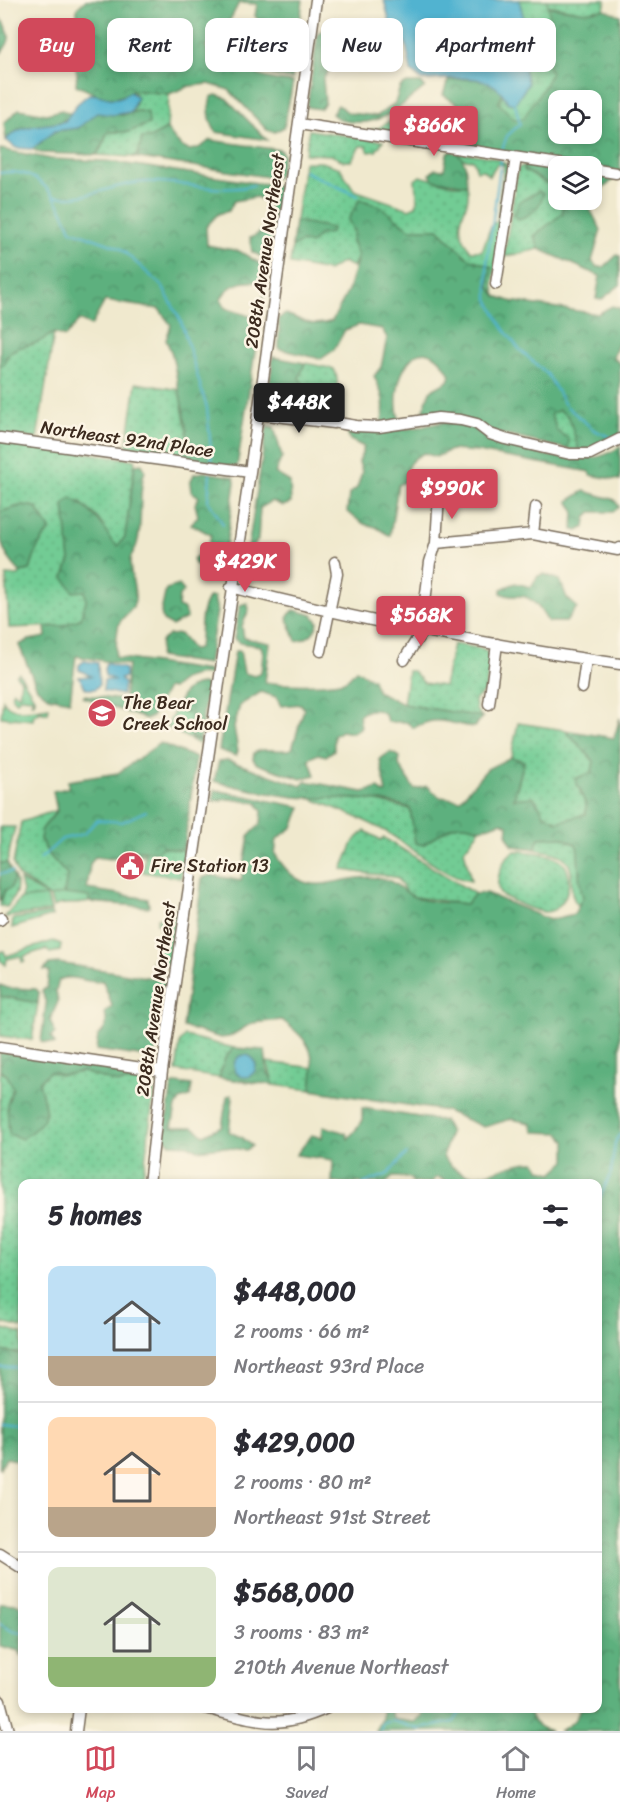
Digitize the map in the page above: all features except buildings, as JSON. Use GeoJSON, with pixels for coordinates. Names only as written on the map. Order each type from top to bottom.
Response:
{"type":"FeatureCollection","features":[{"type":"Feature","properties":{"kind":"street","name":"208th Avenue Northeast"},"geometry":{"type":"LineString","coordinates":[[150,1179],[162,1071],[231,587],[250,472],[316,0]]}},
{"type":"Feature","properties":{"kind":"street"},"geometry":{"type":"LineString","coordinates":[[299,124],[548,163]]}},
{"type":"Feature","properties":{"kind":"street"},"geometry":{"type":"LineString","coordinates":[[496,284],[516,158]]}},
{"type":"Feature","properties":{"kind":"street"},"geometry":{"type":"LineString","coordinates":[[602,171],[616,173]]}},
{"type":"Feature","properties":{"kind":"street"},"geometry":{"type":"LineString","coordinates":[[259,409],[329,424],[379,428],[438,418],[461,420],[477,424],[490,434],[505,439],[579,454],[601,451],[620,439]]}},
{"type":"Feature","properties":{"kind":"street","name":"Northeast 92nd Place"},"geometry":{"type":"LineString","coordinates":[[0,438],[250,472]]}},
{"type":"Feature","properties":{"kind":"street"},"geometry":{"type":"LineString","coordinates":[[404,660],[421,633],[430,562],[436,543],[439,495]]}},
{"type":"Feature","properties":{"kind":"street"},"geometry":{"type":"LineString","coordinates":[[533,534],[536,507]]}},
{"type":"Feature","properties":{"kind":"street"},"geometry":{"type":"LineString","coordinates":[[436,543],[533,534],[619,549]]}},
{"type":"Feature","properties":{"kind":"street"},"geometry":{"type":"LineString","coordinates":[[321,651],[337,574],[335,562]]}},
{"type":"Feature","properties":{"kind":"street"},"geometry":{"type":"LineString","coordinates":[[231,587],[329,613],[421,633],[620,664]]}},
{"type":"Feature","properties":{"kind":"street"},"geometry":{"type":"LineString","coordinates":[[489,704],[497,644]]}},
{"type":"Feature","properties":{"kind":"street"},"geometry":{"type":"LineString","coordinates":[[582,688],[586,660]]}},
{"type":"Feature","properties":{"kind":"street"},"geometry":{"type":"LineString","coordinates":[[0,1047],[162,1071]]}},
{"type":"Feature","properties":{"kind":"street"},"geometry":{"type":"LineString","coordinates":[[0,1554],[18,1565]]}},
{"type":"Feature","properties":{"kind":"street"},"geometry":{"type":"LineString","coordinates":[[0,1701],[8,1731]]}},
{"type":"Feature","properties":{"kind":"street"},"geometry":{"type":"LineString","coordinates":[[76,1731],[78,1713]]}},
{"type":"Feature","properties":{"kind":"street"},"geometry":{"type":"LineString","coordinates":[[224,1713],[255,1726],[283,1731],[298,1728],[320,1713]]}},
{"type":"Feature","properties":{"kind":"green space"},"geometry":{"type":"Polygon","coordinates":[[[86,0],[303,0],[300,18],[257,18],[257,4],[239,3],[231,18],[205,18],[205,72],[253,72],[261,76],[293,82],[284,127],[275,132],[267,130],[229,90],[209,84],[190,86],[169,94],[133,90],[125,95],[111,98],[76,85],[77,72],[95,72],[95,18],[77,18],[77,8],[86,0]]]}},
{"type":"Feature","properties":{"kind":"green space"},"geometry":{"type":"Polygon","coordinates":[[[518,0],[547,0],[549,18],[518,18],[518,0]]]}},
{"type":"Feature","properties":{"kind":"green space"},"geometry":{"type":"Polygon","coordinates":[[[519,0],[606,0],[604,9],[585,12],[519,0]]]}},
{"type":"Feature","properties":{"kind":"green space"},"geometry":{"type":"Polygon","coordinates":[[[545,6],[585,12],[604,9],[620,15],[620,172],[602,169],[602,156],[548,156],[548,160],[444,143],[426,125],[437,124],[459,132],[473,123],[470,112],[443,95],[448,80],[483,81],[503,94],[508,103],[520,72],[556,72],[556,18],[540,18],[545,6]]]}},
{"type":"Feature","properties":{"kind":"green space"},"geometry":{"type":"Polygon","coordinates":[[[0,17],[9,35],[8,43],[1,53],[0,17]]]}},
{"type":"Feature","properties":{"kind":"green space"},"geometry":{"type":"Polygon","coordinates":[[[321,31],[321,72],[328,72],[323,79],[325,103],[320,109],[307,107],[318,33],[321,31]]]}},
{"type":"Feature","properties":{"kind":"green space"},"geometry":{"type":"Polygon","coordinates":[[[265,72],[293,72],[292,79],[265,72]]]}},
{"type":"Feature","properties":{"kind":"green space"},"geometry":{"type":"Polygon","coordinates":[[[517,72],[551,72],[524,118],[514,119],[499,103],[502,94],[515,99],[517,72]]]}},
{"type":"Feature","properties":{"kind":"green space"},"geometry":{"type":"Polygon","coordinates":[[[407,83],[421,83],[425,87],[384,117],[365,122],[351,122],[339,119],[332,114],[338,105],[349,113],[377,116],[395,103],[400,87],[407,83]]]}},
{"type":"Feature","properties":{"kind":"green space"},"geometry":{"type":"Polygon","coordinates":[[[133,90],[169,94],[167,129],[150,138],[142,138],[138,155],[132,157],[96,155],[108,132],[129,132],[140,111],[131,112],[136,104],[135,93],[130,92],[133,90]]]}},
{"type":"Feature","properties":{"kind":"green space"},"geometry":{"type":"Polygon","coordinates":[[[216,95],[226,98],[267,140],[216,132],[209,111],[211,97],[216,95]]]}},
{"type":"Feature","properties":{"kind":"green space"},"geometry":{"type":"Polygon","coordinates":[[[19,109],[46,114],[62,110],[71,114],[57,123],[23,129],[6,140],[4,123],[19,109]]]}},
{"type":"Feature","properties":{"kind":"green space"},"geometry":{"type":"Polygon","coordinates":[[[140,111],[148,113],[149,124],[129,132],[108,132],[96,155],[41,153],[32,149],[55,131],[78,128],[97,113],[121,115],[140,111]]]}},
{"type":"Feature","properties":{"kind":"green space"},"geometry":{"type":"Polygon","coordinates":[[[400,114],[412,116],[444,143],[369,130],[379,128],[400,114]]]}},
{"type":"Feature","properties":{"kind":"green space"},"geometry":{"type":"Polygon","coordinates":[[[167,129],[176,142],[191,150],[203,146],[210,140],[280,150],[283,154],[279,175],[275,178],[132,157],[138,155],[142,138],[150,138],[167,129]]]}},
{"type":"Feature","properties":{"kind":"green space"},"geometry":{"type":"Polygon","coordinates":[[[309,130],[383,141],[376,151],[369,152],[366,146],[360,146],[351,161],[343,161],[331,155],[305,154],[309,130]]]}},
{"type":"Feature","properties":{"kind":"green space"},"geometry":{"type":"Polygon","coordinates":[[[0,149],[51,159],[107,161],[278,186],[270,261],[252,252],[250,238],[265,226],[270,206],[257,197],[234,201],[229,211],[218,214],[206,227],[207,245],[239,251],[266,267],[265,276],[259,282],[232,286],[221,299],[225,308],[252,317],[258,312],[264,294],[237,467],[188,461],[187,430],[172,354],[166,340],[171,325],[159,309],[105,301],[91,326],[79,320],[65,337],[54,333],[38,342],[16,349],[9,354],[4,365],[0,366],[0,149]]]}},
{"type":"Feature","properties":{"kind":"green space"},"geometry":{"type":"Polygon","coordinates":[[[451,151],[463,159],[467,185],[433,180],[430,174],[435,169],[444,170],[447,153],[451,151]]]}},
{"type":"Feature","properties":{"kind":"green space"},"geometry":{"type":"Polygon","coordinates":[[[458,153],[500,160],[511,169],[493,284],[496,296],[489,286],[491,267],[468,258],[438,229],[410,229],[381,208],[360,199],[348,220],[354,232],[352,240],[358,256],[353,267],[343,262],[328,271],[290,264],[304,162],[321,162],[340,168],[354,190],[409,209],[416,206],[418,200],[415,180],[420,176],[453,185],[467,185],[467,202],[462,215],[461,230],[471,251],[482,251],[491,226],[498,220],[504,165],[497,164],[489,176],[483,170],[477,171],[473,160],[463,159],[458,153]]]}},
{"type":"Feature","properties":{"kind":"green space"},"geometry":{"type":"Polygon","coordinates":[[[525,165],[524,170],[548,184],[548,210],[563,210],[563,213],[535,236],[539,249],[504,257],[518,168],[525,165]]]}},
{"type":"Feature","properties":{"kind":"green space"},"geometry":{"type":"Polygon","coordinates":[[[525,165],[548,168],[548,184],[524,170],[525,165]]]}},
{"type":"Feature","properties":{"kind":"green space"},"geometry":{"type":"Polygon","coordinates":[[[602,176],[615,178],[602,190],[602,176]]]}},
{"type":"Feature","properties":{"kind":"green space"},"geometry":{"type":"Polygon","coordinates":[[[539,191],[543,194],[535,210],[518,219],[514,216],[519,202],[539,191]]]}},
{"type":"Feature","properties":{"kind":"green space"},"geometry":{"type":"Polygon","coordinates":[[[360,199],[381,207],[410,229],[438,229],[468,258],[492,267],[489,286],[496,296],[510,301],[598,314],[612,306],[620,308],[620,339],[613,357],[620,364],[620,435],[592,449],[579,450],[569,417],[559,410],[551,414],[557,431],[569,439],[568,449],[425,417],[423,411],[430,391],[448,381],[450,375],[439,359],[428,353],[417,354],[408,362],[402,374],[397,405],[400,421],[381,423],[384,410],[383,399],[374,376],[381,367],[387,338],[382,329],[359,325],[345,330],[334,350],[321,359],[279,349],[279,318],[286,314],[313,324],[332,321],[348,291],[358,256],[352,240],[354,231],[348,220],[360,199]]]}},
{"type":"Feature","properties":{"kind":"green space"},"geometry":{"type":"Polygon","coordinates":[[[563,210],[591,210],[601,230],[592,261],[597,267],[604,267],[617,255],[620,256],[620,285],[601,300],[596,299],[600,276],[539,249],[534,236],[563,213],[563,210]]]}},
{"type":"Feature","properties":{"kind":"green space"},"geometry":{"type":"Polygon","coordinates":[[[295,221],[332,228],[331,233],[319,235],[311,244],[302,242],[292,247],[295,221]]]}},
{"type":"Feature","properties":{"kind":"green space"},"geometry":{"type":"Polygon","coordinates":[[[54,333],[37,439],[0,434],[0,366],[4,365],[7,353],[54,333]]]}},
{"type":"Feature","properties":{"kind":"green space"},"geometry":{"type":"Polygon","coordinates":[[[273,357],[305,363],[299,378],[306,388],[306,401],[299,406],[273,402],[268,397],[273,357]]]}},
{"type":"Feature","properties":{"kind":"green space"},"geometry":{"type":"Polygon","coordinates":[[[305,363],[334,369],[337,386],[334,414],[299,406],[299,378],[305,363]]]}},
{"type":"Feature","properties":{"kind":"green space"},"geometry":{"type":"Polygon","coordinates":[[[136,383],[179,390],[187,430],[188,461],[126,452],[136,383]]]}},
{"type":"Feature","properties":{"kind":"green space"},"geometry":{"type":"Polygon","coordinates":[[[559,410],[569,417],[579,450],[568,449],[557,432],[551,414],[559,410]]]}},
{"type":"Feature","properties":{"kind":"green space"},"geometry":{"type":"Polygon","coordinates":[[[438,423],[463,425],[509,446],[560,457],[577,459],[594,457],[620,446],[620,480],[590,475],[590,472],[478,452],[451,450],[436,457],[424,453],[410,464],[406,481],[398,485],[390,536],[376,527],[364,524],[347,512],[349,494],[357,488],[362,472],[359,462],[364,447],[350,440],[346,430],[393,430],[438,423]]]}},
{"type":"Feature","properties":{"kind":"green space"},"geometry":{"type":"Polygon","coordinates":[[[267,426],[274,427],[282,457],[275,473],[290,482],[291,503],[283,506],[272,501],[260,508],[258,540],[251,548],[254,563],[243,580],[267,426]]]}},
{"type":"Feature","properties":{"kind":"green space"},"geometry":{"type":"Polygon","coordinates":[[[0,440],[135,460],[125,537],[118,546],[109,540],[96,517],[80,502],[64,504],[70,560],[64,577],[85,591],[86,601],[80,619],[61,626],[9,628],[6,575],[19,576],[20,572],[30,570],[37,548],[50,529],[36,507],[23,505],[0,512],[0,440]]]}},
{"type":"Feature","properties":{"kind":"green space"},"geometry":{"type":"Polygon","coordinates":[[[142,464],[145,470],[141,488],[139,535],[130,561],[135,602],[119,624],[115,657],[209,671],[209,675],[193,676],[184,679],[172,689],[167,688],[152,717],[146,719],[83,697],[85,695],[124,700],[128,665],[76,656],[70,701],[48,697],[37,688],[19,645],[29,640],[46,637],[45,627],[61,626],[80,619],[86,601],[85,591],[73,592],[64,577],[70,560],[64,504],[71,498],[85,507],[101,523],[111,540],[118,546],[125,537],[135,465],[142,464]]]}},
{"type":"Feature","properties":{"kind":"green space"},"geometry":{"type":"Polygon","coordinates":[[[204,472],[234,477],[235,482],[223,569],[215,572],[195,564],[193,559],[197,556],[214,557],[217,552],[209,543],[211,535],[191,524],[198,516],[195,504],[199,497],[191,491],[190,483],[194,474],[204,472]]]}},
{"type":"Feature","properties":{"kind":"green space"},"geometry":{"type":"Polygon","coordinates":[[[584,491],[615,500],[619,507],[613,512],[591,512],[586,518],[585,527],[578,531],[573,530],[574,510],[568,501],[584,491]]]}},
{"type":"Feature","properties":{"kind":"green space"},"geometry":{"type":"Polygon","coordinates":[[[23,505],[36,507],[50,529],[37,548],[30,570],[20,572],[8,558],[2,546],[0,512],[23,505]]]}},
{"type":"Feature","properties":{"kind":"green space"},"geometry":{"type":"Polygon","coordinates":[[[544,574],[560,580],[567,598],[577,607],[566,622],[548,622],[537,605],[529,599],[501,593],[501,589],[515,583],[531,587],[538,576],[544,574]]]}},
{"type":"Feature","properties":{"kind":"green space"},"geometry":{"type":"Polygon","coordinates":[[[179,585],[184,591],[179,596],[178,607],[184,609],[187,618],[172,626],[163,621],[161,612],[166,589],[179,585]]]}},
{"type":"Feature","properties":{"kind":"green space"},"geometry":{"type":"Polygon","coordinates":[[[209,597],[214,597],[217,611],[208,664],[159,657],[161,641],[169,635],[180,634],[193,650],[199,647],[202,615],[209,597]]]}},
{"type":"Feature","properties":{"kind":"green space"},"geometry":{"type":"Polygon","coordinates":[[[247,603],[249,609],[242,626],[244,638],[270,643],[265,682],[319,684],[339,682],[346,680],[356,670],[373,679],[377,691],[403,704],[482,717],[475,727],[431,721],[414,728],[406,722],[387,722],[385,714],[378,711],[365,711],[359,716],[361,727],[353,733],[341,731],[334,736],[334,750],[326,756],[318,754],[309,759],[315,775],[301,779],[257,764],[253,759],[254,753],[258,751],[292,749],[304,709],[301,704],[281,706],[276,697],[261,692],[240,705],[234,727],[238,751],[236,756],[219,750],[235,651],[240,651],[244,673],[254,676],[261,673],[263,653],[261,646],[240,643],[234,639],[240,605],[247,603]]]}},
{"type":"Feature","properties":{"kind":"green space"},"geometry":{"type":"Polygon","coordinates":[[[294,610],[313,615],[318,622],[310,635],[296,641],[287,617],[294,610]]]}},
{"type":"Feature","properties":{"kind":"green space"},"geometry":{"type":"Polygon","coordinates":[[[453,644],[484,649],[491,658],[485,691],[475,700],[476,710],[482,717],[403,704],[408,671],[413,671],[424,683],[444,686],[453,644]]]}},
{"type":"Feature","properties":{"kind":"green space"},"geometry":{"type":"Polygon","coordinates":[[[19,673],[35,699],[34,703],[31,703],[33,698],[21,697],[16,702],[12,698],[13,691],[19,695],[21,680],[16,675],[19,673]]]}},
{"type":"Feature","properties":{"kind":"green space"},"geometry":{"type":"Polygon","coordinates":[[[201,684],[207,685],[200,740],[191,738],[188,728],[192,718],[191,713],[175,710],[187,689],[201,684]]]}},
{"type":"Feature","properties":{"kind":"green space"},"geometry":{"type":"Polygon","coordinates":[[[3,700],[6,705],[17,710],[49,707],[48,713],[39,711],[38,714],[34,714],[33,720],[1,717],[3,700]]]}},
{"type":"Feature","properties":{"kind":"green space"},"geometry":{"type":"Polygon","coordinates":[[[175,710],[191,713],[191,738],[200,740],[199,744],[167,727],[175,710]]]}},
{"type":"Feature","properties":{"kind":"green space"},"geometry":{"type":"Polygon","coordinates":[[[620,718],[620,1731],[559,1731],[569,1725],[578,1713],[602,1713],[602,1179],[442,1179],[437,1177],[435,1179],[411,1179],[393,1177],[391,1179],[332,1179],[333,1160],[296,1155],[312,1135],[322,1138],[323,1126],[346,1133],[348,1139],[362,1122],[362,1108],[444,1121],[450,1132],[443,1157],[454,1168],[465,1174],[476,1175],[536,1162],[541,1170],[553,1173],[566,1161],[566,1141],[560,1133],[534,1132],[530,1123],[511,1119],[484,1127],[446,1111],[311,1090],[313,1066],[310,1049],[300,1035],[282,1020],[252,1023],[229,1037],[221,1038],[183,1027],[202,878],[211,875],[241,881],[249,836],[261,823],[262,811],[257,803],[230,799],[213,801],[215,790],[301,807],[293,827],[277,839],[275,854],[287,871],[300,880],[312,884],[368,877],[385,879],[418,898],[466,904],[475,894],[486,893],[550,920],[574,914],[583,897],[577,845],[561,837],[539,838],[535,849],[513,846],[507,836],[508,825],[502,822],[480,829],[463,825],[456,826],[423,845],[415,843],[410,808],[382,801],[285,796],[224,784],[214,781],[219,761],[227,760],[301,786],[306,781],[363,792],[379,788],[386,793],[380,759],[390,752],[400,757],[399,765],[414,789],[427,786],[440,797],[460,800],[487,769],[511,757],[524,761],[514,799],[534,797],[544,814],[558,822],[586,814],[586,805],[575,779],[592,772],[594,761],[565,730],[614,738],[620,718]]]}},
{"type":"Feature","properties":{"kind":"green space"},"geometry":{"type":"Polygon","coordinates":[[[518,723],[565,730],[594,761],[592,772],[575,779],[586,805],[586,814],[558,822],[544,814],[534,797],[514,799],[524,762],[511,757],[518,723]]]}},
{"type":"Feature","properties":{"kind":"green space"},"geometry":{"type":"Polygon","coordinates":[[[160,743],[196,758],[185,842],[181,850],[163,847],[157,852],[124,848],[115,858],[95,857],[90,864],[87,889],[148,899],[149,907],[89,902],[89,897],[64,894],[67,875],[50,856],[40,839],[42,829],[57,811],[53,791],[68,788],[68,781],[118,773],[160,743]]]}},
{"type":"Feature","properties":{"kind":"green space"},"geometry":{"type":"Polygon","coordinates":[[[307,797],[373,800],[410,809],[415,843],[423,845],[456,826],[471,826],[480,829],[464,850],[471,881],[449,874],[374,825],[307,797]]]}},
{"type":"Feature","properties":{"kind":"green space"},"geometry":{"type":"Polygon","coordinates":[[[57,810],[42,829],[40,839],[50,856],[67,875],[64,894],[50,897],[18,876],[13,864],[21,822],[57,810]]]}},
{"type":"Feature","properties":{"kind":"green space"},"geometry":{"type":"Polygon","coordinates":[[[0,827],[15,827],[7,863],[0,863],[0,827]]]}},
{"type":"Feature","properties":{"kind":"green space"},"geometry":{"type":"Polygon","coordinates":[[[365,831],[381,840],[384,838],[475,894],[467,904],[414,897],[406,892],[397,878],[342,869],[354,841],[365,831]]]}},
{"type":"Feature","properties":{"kind":"green space"},"geometry":{"type":"Polygon","coordinates":[[[561,837],[577,845],[584,897],[579,906],[572,895],[568,862],[557,854],[535,849],[539,838],[561,837]]]}},
{"type":"Feature","properties":{"kind":"green space"},"geometry":{"type":"Polygon","coordinates":[[[185,842],[181,878],[143,872],[145,855],[122,852],[124,848],[132,848],[144,853],[163,847],[180,850],[185,842]]]}},
{"type":"Feature","properties":{"kind":"green space"},"geometry":{"type":"Polygon","coordinates":[[[515,851],[551,856],[561,861],[566,867],[569,882],[564,899],[559,906],[545,912],[534,910],[501,895],[498,877],[506,859],[515,851]]]}},
{"type":"Feature","properties":{"kind":"green space"},"geometry":{"type":"Polygon","coordinates":[[[0,863],[7,863],[14,877],[11,888],[5,890],[0,902],[0,863]]]}},
{"type":"Feature","properties":{"kind":"green space"},"geometry":{"type":"Polygon","coordinates":[[[14,877],[17,889],[14,896],[7,907],[0,906],[5,890],[11,887],[14,877]]]}},
{"type":"Feature","properties":{"kind":"green space"},"geometry":{"type":"Polygon","coordinates":[[[20,880],[47,896],[20,899],[23,892],[20,880]]]}},
{"type":"Feature","properties":{"kind":"green space"},"geometry":{"type":"Polygon","coordinates":[[[64,894],[89,897],[89,902],[53,907],[50,897],[64,894]]]}},
{"type":"Feature","properties":{"kind":"green space"},"geometry":{"type":"Polygon","coordinates":[[[47,896],[51,911],[5,917],[20,899],[47,896]]]}},
{"type":"Feature","properties":{"kind":"green space"},"geometry":{"type":"Polygon","coordinates":[[[177,908],[169,962],[167,965],[152,963],[152,960],[156,960],[161,924],[157,923],[158,918],[171,917],[172,910],[177,908]]]}},
{"type":"Feature","properties":{"kind":"green space"},"geometry":{"type":"Polygon","coordinates":[[[51,913],[52,916],[12,928],[13,919],[51,913]]]}},
{"type":"Feature","properties":{"kind":"green space"},"geometry":{"type":"Polygon","coordinates":[[[53,941],[61,944],[60,951],[50,953],[46,949],[24,956],[25,961],[22,962],[21,956],[7,959],[6,965],[0,960],[0,952],[4,951],[6,956],[53,941]]]}},
{"type":"Feature","properties":{"kind":"green space"},"geometry":{"type":"Polygon","coordinates":[[[58,963],[166,980],[154,1058],[96,1050],[98,1036],[106,1026],[105,1012],[112,1006],[103,981],[91,982],[70,978],[59,980],[56,991],[58,1002],[50,1020],[55,1033],[51,1037],[55,1044],[41,1042],[46,1004],[42,990],[47,988],[49,971],[44,970],[49,964],[58,963]]]}},
{"type":"Feature","properties":{"kind":"green space"},"geometry":{"type":"Polygon","coordinates":[[[0,985],[8,988],[36,989],[39,992],[38,1003],[0,996],[0,985]]]}},
{"type":"Feature","properties":{"kind":"green space"},"geometry":{"type":"Polygon","coordinates":[[[0,996],[38,1003],[32,1040],[0,1036],[0,996]]]}},
{"type":"Feature","properties":{"kind":"green space"},"geometry":{"type":"Polygon","coordinates":[[[185,1036],[234,1048],[225,1058],[219,1078],[176,1071],[180,1042],[185,1036]]]}},
{"type":"Feature","properties":{"kind":"green space"},"geometry":{"type":"Polygon","coordinates":[[[234,1048],[265,1050],[267,1069],[274,1085],[219,1078],[225,1058],[234,1048]]]}},
{"type":"Feature","properties":{"kind":"green space"},"geometry":{"type":"Polygon","coordinates":[[[0,1052],[146,1075],[143,1080],[118,1083],[83,1072],[62,1075],[49,1072],[39,1082],[45,1109],[43,1121],[22,1139],[9,1134],[7,1105],[13,1088],[7,1075],[0,1071],[0,1052]]]}},
{"type":"Feature","properties":{"kind":"green space"},"geometry":{"type":"Polygon","coordinates":[[[267,1062],[314,1068],[311,1090],[274,1085],[267,1062]]]}},
{"type":"Feature","properties":{"kind":"green space"},"geometry":{"type":"Polygon","coordinates":[[[0,1071],[7,1075],[13,1088],[7,1105],[46,1113],[39,1082],[49,1071],[62,1075],[83,1072],[118,1083],[143,1080],[146,1075],[151,1078],[155,1086],[143,1179],[18,1179],[18,1327],[0,1323],[0,1071]]]}},
{"type":"Feature","properties":{"kind":"green space"},"geometry":{"type":"Polygon","coordinates":[[[177,1083],[192,1085],[190,1097],[180,1100],[176,1107],[172,1127],[193,1127],[204,1135],[222,1126],[227,1096],[231,1095],[233,1098],[229,1132],[243,1138],[252,1146],[246,1150],[222,1147],[198,1150],[188,1145],[170,1144],[164,1137],[172,1085],[177,1083]]]}},
{"type":"Feature","properties":{"kind":"green space"},"geometry":{"type":"Polygon","coordinates":[[[0,1328],[18,1333],[18,1353],[0,1351],[0,1328]]]}},
{"type":"Feature","properties":{"kind":"green space"},"geometry":{"type":"Polygon","coordinates":[[[0,1351],[18,1353],[18,1460],[6,1458],[0,1469],[0,1351]]]}},
{"type":"Feature","properties":{"kind":"green space"},"geometry":{"type":"Polygon","coordinates":[[[0,1603],[18,1604],[18,1651],[0,1646],[0,1603]]]}},
{"type":"Feature","properties":{"kind":"green space"},"geometry":{"type":"Polygon","coordinates":[[[382,1713],[391,1713],[393,1719],[415,1722],[423,1716],[423,1713],[530,1713],[536,1724],[551,1731],[376,1731],[382,1719],[382,1713]]]}},
{"type":"Feature","properties":{"kind":"water"},"geometry":{"type":"Polygon","coordinates":[[[384,0],[519,0],[524,18],[415,18],[415,72],[525,72],[528,84],[515,104],[508,103],[501,92],[482,80],[459,78],[422,80],[411,71],[406,44],[403,41],[403,18],[389,18],[384,0]]]}},
{"type":"Feature","properties":{"kind":"water"},"geometry":{"type":"Polygon","coordinates":[[[130,92],[137,97],[131,112],[112,115],[97,113],[78,128],[55,131],[32,149],[16,148],[6,140],[19,130],[65,121],[77,104],[89,94],[118,98],[130,92]]]}},
{"type":"Feature","properties":{"kind":"water"},"geometry":{"type":"Polygon","coordinates":[[[84,661],[98,663],[99,685],[95,689],[86,689],[79,677],[91,676],[79,670],[79,665],[84,661]]]}},
{"type":"Feature","properties":{"kind":"water"},"geometry":{"type":"Polygon","coordinates":[[[106,663],[125,669],[125,677],[120,679],[124,683],[122,695],[103,691],[104,680],[115,680],[105,676],[106,663]]]}},
{"type":"Feature","properties":{"kind":"water"},"geometry":{"type":"Polygon","coordinates":[[[245,1055],[253,1058],[256,1066],[253,1074],[245,1077],[237,1074],[234,1066],[237,1058],[245,1055]]]}},
{"type":"Feature","properties":{"kind":"waterway"},"geometry":{"type":"LineString","coordinates":[[502,150],[507,136],[520,124],[515,104]]}},
{"type":"Feature","properties":{"kind":"waterway"},"geometry":{"type":"LineString","coordinates":[[501,160],[487,262],[488,299],[503,328],[519,349],[548,375],[565,405],[594,430],[612,438]]}},
{"type":"Feature","properties":{"kind":"waterway"},"geometry":{"type":"LineString","coordinates":[[304,171],[358,196]]}},
{"type":"Feature","properties":{"kind":"waterway"},"geometry":{"type":"LineString","coordinates":[[0,173],[25,174],[36,180],[53,196],[71,230],[120,248],[162,286],[181,321],[207,408],[212,461]]}},
{"type":"Feature","properties":{"kind":"waterway"},"geometry":{"type":"LineString","coordinates":[[53,196],[78,196],[144,182],[213,188],[241,188],[254,185]]}},
{"type":"Feature","properties":{"kind":"waterway"},"geometry":{"type":"LineString","coordinates":[[210,474],[208,501],[223,524]]}},
{"type":"Feature","properties":{"kind":"waterway"},"geometry":{"type":"LineString","coordinates":[[40,859],[62,839],[84,834],[97,820],[122,822],[146,811]]}},
{"type":"Feature","properties":{"kind":"waterway"},"geometry":{"type":"LineString","coordinates":[[0,874],[12,872]]}},
{"type":"Feature","properties":{"kind":"waterway"},"geometry":{"type":"LineString","coordinates":[[602,1193],[611,1173],[615,1143],[620,1134]]}},
{"type":"Feature","properties":{"kind":"waterway"},"geometry":{"type":"LineString","coordinates":[[376,1179],[388,1174],[406,1154]]}},
{"type":"Feature","properties":{"kind":"waterway"},"geometry":{"type":"LineString","coordinates":[[0,1367],[18,1368]]}},
{"type":"Feature","properties":{"kind":"waterway"},"geometry":{"type":"LineString","coordinates":[[0,1424],[18,1426]]}},
{"type":"Feature","properties":{"kind":"waterway"},"geometry":{"type":"LineString","coordinates":[[0,1624],[18,1632]]}},
{"type":"Feature","properties":{"kind":"waterway"},"geometry":{"type":"LineString","coordinates":[[380,1731],[383,1723],[393,1721],[419,1729],[454,1722],[460,1713]]}},
{"type":"Feature","properties":{"kind":"place","name":"The Bear Creek School"},"geometry":{"type":"Point","coordinates":[102,713]}},
{"type":"Feature","properties":{"kind":"place","name":"Fire Station 13"},"geometry":{"type":"Point","coordinates":[130,866]}}]}
